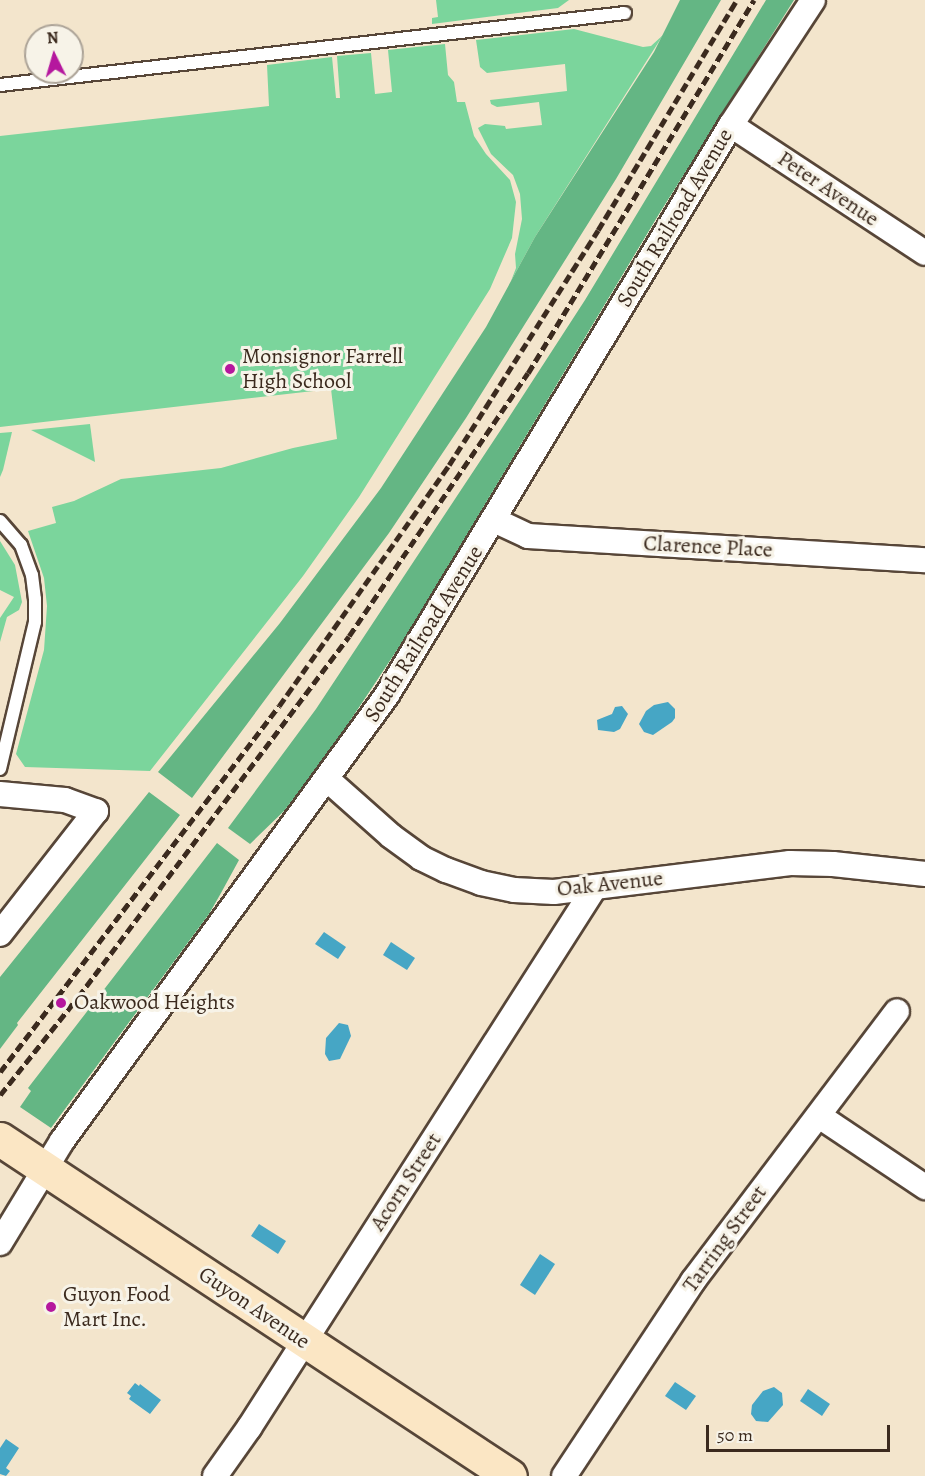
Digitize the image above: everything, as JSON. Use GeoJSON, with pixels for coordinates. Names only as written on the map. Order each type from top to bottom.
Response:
{"type":"FeatureCollection","features":[{"type":"Feature","properties":{"kind":"street","name":"South Railroad Avenue"},"geometry":{"type":"LineString","coordinates":[[0,1243],[38,1163],[62,1141],[328,780],[397,680],[731,124],[813,0]]}},
{"type":"Feature","properties":{"kind":"street","name":"Peter Avenue"},"geometry":{"type":"LineString","coordinates":[[731,124],[925,253]]}},
{"type":"Feature","properties":{"kind":"street","name":"Clarence Place"},"geometry":{"type":"LineString","coordinates":[[494,520],[528,536],[925,560]]}},
{"type":"Feature","properties":{"kind":"street","name":"Oak Avenue"},"geometry":{"type":"LineString","coordinates":[[328,780],[391,836],[421,858],[481,883],[514,890],[554,892],[790,863],[844,865],[925,874]]}},
{"type":"Feature","properties":{"kind":"street"},"geometry":{"type":"LineString","coordinates":[[0,794],[65,800],[81,803],[96,811],[0,934]]}},
{"type":"Feature","properties":{"kind":"street","name":"Acorn Street"},"geometry":{"type":"LineString","coordinates":[[215,1476],[595,887]]}},
{"type":"Feature","properties":{"kind":"street","name":"Tarring Street"},"geometry":{"type":"LineString","coordinates":[[564,1476],[693,1281],[897,1011]]}},
{"type":"Feature","properties":{"kind":"street"},"geometry":{"type":"LineString","coordinates":[[819,1116],[925,1187]]}},
{"type":"Feature","properties":{"kind":"street","name":"Guyon Avenue"},"geometry":{"type":"LineString","coordinates":[[0,1139],[510,1476]]}},
{"type":"Feature","properties":{"kind":"lane"},"geometry":{"type":"LineString","coordinates":[[0,85],[625,13]]}},
{"type":"Feature","properties":{"kind":"lane"},"geometry":{"type":"LineString","coordinates":[[0,521],[21,544],[32,575],[35,599],[34,622],[0,769]]}},
{"type":"Feature","properties":{"kind":"green space"},"geometry":{"type":"Polygon","coordinates":[[[436,0],[569,0],[558,8],[432,24],[432,18],[438,17],[436,0]]]}},
{"type":"Feature","properties":{"kind":"green space"},"geometry":{"type":"Polygon","coordinates":[[[680,0],[721,0],[616,179],[466,418],[389,533],[192,798],[158,772],[280,623],[381,488],[486,327],[535,237],[654,52],[680,0]]]}},
{"type":"Feature","properties":{"kind":"green space"},"geometry":{"type":"Polygon","coordinates":[[[766,0],[794,0],[659,214],[403,641],[330,751],[284,811],[250,844],[228,828],[316,709],[502,428],[585,300],[766,0]]]}},
{"type":"Feature","properties":{"kind":"green space"},"geometry":{"type":"Polygon","coordinates":[[[574,29],[643,47],[651,46],[663,35],[535,237],[511,281],[516,268],[515,254],[522,219],[520,194],[513,175],[491,154],[478,128],[485,124],[505,126],[506,129],[542,125],[539,102],[497,107],[491,104],[490,100],[567,91],[565,64],[487,73],[480,67],[476,40],[574,29]]]}},
{"type":"Feature","properties":{"kind":"green space","name":"Monsignor Farrell High School"},"geometry":{"type":"Polygon","coordinates":[[[445,44],[448,75],[454,82],[457,102],[465,102],[474,136],[486,154],[510,180],[516,202],[512,238],[490,289],[359,497],[303,576],[150,771],[25,767],[16,754],[44,650],[47,606],[44,578],[28,531],[56,523],[52,507],[74,501],[121,479],[221,468],[293,448],[337,439],[331,389],[0,427],[0,136],[269,106],[267,65],[332,57],[336,98],[340,98],[337,56],[371,53],[375,94],[392,92],[388,50],[445,44]]]}},
{"type":"Feature","properties":{"kind":"green space"},"geometry":{"type":"Polygon","coordinates":[[[90,424],[95,462],[31,430],[90,424]]]}},
{"type":"Feature","properties":{"kind":"green space"},"geometry":{"type":"Polygon","coordinates":[[[12,432],[3,470],[0,477],[0,433],[12,432]]]}},
{"type":"Feature","properties":{"kind":"green space"},"geometry":{"type":"Polygon","coordinates":[[[0,541],[15,565],[22,602],[19,610],[7,617],[0,642],[0,618],[14,597],[0,590],[0,541]]]}},
{"type":"Feature","properties":{"kind":"green space"},"geometry":{"type":"Polygon","coordinates":[[[149,792],[180,815],[17,1023],[18,1025],[0,1049],[0,977],[149,792]]]}},
{"type":"Feature","properties":{"kind":"green space"},"geometry":{"type":"Polygon","coordinates":[[[217,843],[239,860],[209,914],[51,1128],[20,1107],[31,1091],[28,1088],[217,843]]]}},
{"type":"Feature","properties":{"kind":"water"},"geometry":{"type":"Polygon","coordinates":[[[668,702],[675,709],[675,718],[672,722],[653,735],[644,732],[639,724],[646,711],[654,705],[668,702]]]}},
{"type":"Feature","properties":{"kind":"water"},"geometry":{"type":"Polygon","coordinates":[[[622,706],[628,714],[620,729],[614,732],[598,730],[597,720],[612,714],[615,707],[622,706]]]}},
{"type":"Feature","properties":{"kind":"water"},"geometry":{"type":"Polygon","coordinates":[[[324,932],[346,947],[338,959],[315,944],[324,932]]]}},
{"type":"Feature","properties":{"kind":"water"},"geometry":{"type":"Polygon","coordinates":[[[391,942],[415,958],[407,970],[383,955],[391,942]]]}},
{"type":"Feature","properties":{"kind":"water"},"geometry":{"type":"Polygon","coordinates":[[[339,1023],[348,1025],[351,1036],[340,1059],[329,1061],[325,1054],[326,1038],[339,1023]]]}},
{"type":"Feature","properties":{"kind":"water"},"geometry":{"type":"Polygon","coordinates":[[[259,1224],[286,1241],[278,1254],[251,1236],[259,1224]]]}},
{"type":"Feature","properties":{"kind":"water"},"geometry":{"type":"Polygon","coordinates":[[[540,1254],[555,1264],[535,1295],[520,1285],[540,1254]]]}},
{"type":"Feature","properties":{"kind":"water"},"geometry":{"type":"Polygon","coordinates":[[[675,1382],[696,1396],[686,1410],[665,1396],[675,1382]]]}},
{"type":"Feature","properties":{"kind":"water"},"geometry":{"type":"Polygon","coordinates":[[[135,1383],[139,1386],[140,1384],[161,1400],[150,1414],[129,1399],[131,1396],[127,1393],[135,1383]]]}},
{"type":"Feature","properties":{"kind":"water"},"geometry":{"type":"Polygon","coordinates":[[[774,1387],[782,1393],[783,1405],[768,1422],[756,1421],[751,1414],[752,1405],[763,1391],[774,1387]]]}},
{"type":"Feature","properties":{"kind":"water"},"geometry":{"type":"Polygon","coordinates":[[[808,1389],[830,1404],[822,1416],[800,1401],[808,1389]]]}},
{"type":"Feature","properties":{"kind":"water"},"geometry":{"type":"Polygon","coordinates":[[[6,1439],[19,1448],[6,1468],[10,1471],[6,1476],[0,1474],[0,1448],[6,1439]]]}},
{"type":"Feature","properties":{"kind":"railway"},"geometry":{"type":"LineString","coordinates":[[0,1072],[279,706],[449,465],[598,230],[737,0]]}},
{"type":"Feature","properties":{"kind":"railway"},"geometry":{"type":"LineString","coordinates":[[0,1095],[78,997],[349,636],[528,373],[754,0]]}},
{"type":"Feature","properties":{"kind":"place","name":"Monsignor Farrell High School"},"geometry":{"type":"Point","coordinates":[230,369]}},
{"type":"Feature","properties":{"kind":"place","name":"Oakwood Heights"},"geometry":{"type":"Point","coordinates":[61,1003]}},
{"type":"Feature","properties":{"kind":"place","name":"Guyon Food Mart Inc."},"geometry":{"type":"Point","coordinates":[51,1307]}}]}
